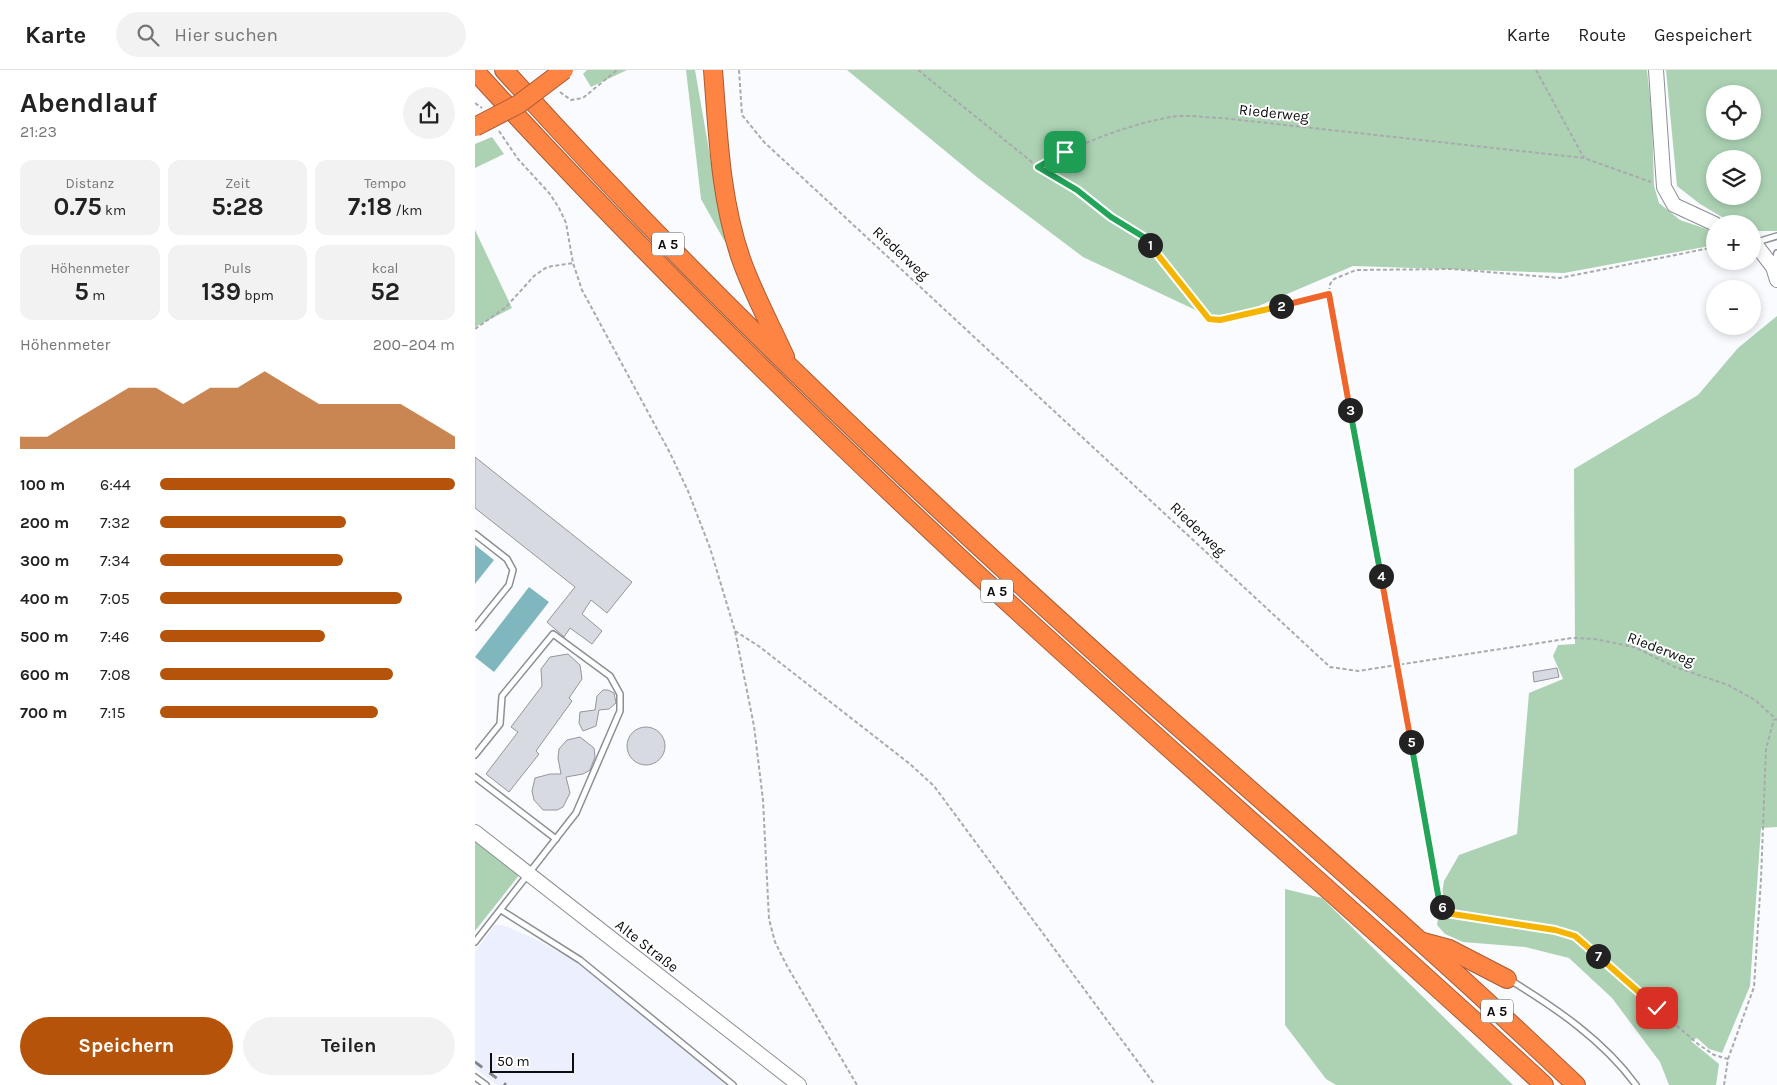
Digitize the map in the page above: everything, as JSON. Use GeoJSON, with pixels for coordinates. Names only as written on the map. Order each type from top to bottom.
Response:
{"type":"FeatureCollection","features":[{"type":"Feature","properties":{"kind":"highway","name":"A 5"},"geometry":{"type":"LineString","coordinates":[[475,70],[641,248],[948,547],[1430,979],[1544,1085]]}},
{"type":"Feature","properties":{"kind":"highway","name":"A 5"},"geometry":{"type":"LineString","coordinates":[[504,70],[656,232],[790,369],[1083,640],[1576,1085]]}},
{"type":"Feature","properties":{"kind":"highway"},"geometry":{"type":"LineString","coordinates":[[475,127],[519,104],[564,70]]}},
{"type":"Feature","properties":{"kind":"highway"},"geometry":{"type":"LineString","coordinates":[[713,70],[720,154],[730,220],[751,285],[790,369]]}},
{"type":"Feature","properties":{"kind":"highway"},"geometry":{"type":"LineString","coordinates":[[1417,940],[1449,949],[1507,979]]}},
{"type":"Feature","properties":{"kind":"street"},"geometry":{"type":"LineString","coordinates":[[1657,70],[1664,187],[1674,204],[1683,211],[1706,220]]}},
{"type":"Feature","properties":{"kind":"street"},"geometry":{"type":"LineString","coordinates":[[1761,249],[1775,260],[1777,280]]}},
{"type":"Feature","properties":{"kind":"street","name":"Alte Straße"},"geometry":{"type":"LineString","coordinates":[[475,832],[799,1085]]}},
{"type":"Feature","properties":{"kind":"lane"},"geometry":{"type":"LineString","coordinates":[[1761,240],[1777,236]]}},
{"type":"Feature","properties":{"kind":"lane"},"geometry":{"type":"LineString","coordinates":[[475,534],[507,560],[513,570],[509,585],[475,627]]}},
{"type":"Feature","properties":{"kind":"lane"},"geometry":{"type":"LineString","coordinates":[[475,756],[500,724],[502,696],[553,634],[610,676],[620,694],[620,711],[576,813],[475,942]]}},
{"type":"Feature","properties":{"kind":"lane"},"geometry":{"type":"LineString","coordinates":[[475,778],[556,839]]}},
{"type":"Feature","properties":{"kind":"lane"},"geometry":{"type":"LineString","coordinates":[[501,910],[580,960],[733,1085]]}},
{"type":"Feature","properties":{"kind":"lane"},"geometry":{"type":"LineString","coordinates":[[1507,979],[1570,1019],[1626,1072],[1636,1085]]}},
{"type":"Feature","properties":{"kind":"lane"},"geometry":{"type":"LineString","coordinates":[[475,1077],[486,1085]]}},
{"type":"Feature","properties":{"kind":"path"},"geometry":{"type":"LineString","coordinates":[[557,89],[571,100],[583,98],[617,70]]}},
{"type":"Feature","properties":{"kind":"path","name":"Riederweg"},"geometry":{"type":"LineString","coordinates":[[739,70],[741,115],[764,142],[1123,473],[1308,649],[1330,667],[1344,671],[1363,671],[1397,664],[1572,638],[1595,638],[1634,647],[1675,667],[1728,685],[1755,700],[1777,720]]}},
{"type":"Feature","properties":{"kind":"path"},"geometry":{"type":"LineString","coordinates":[[918,70],[1038,167],[1077,190],[1111,217],[1142,236],[1209,319],[1220,320],[1329,294]]}},
{"type":"Feature","properties":{"kind":"path"},"geometry":{"type":"LineString","coordinates":[[1536,70],[1585,158]]}},
{"type":"Feature","properties":{"kind":"path"},"geometry":{"type":"LineString","coordinates":[[475,103],[483,109]]}},
{"type":"Feature","properties":{"kind":"path","name":"Riederweg"},"geometry":{"type":"LineString","coordinates":[[1038,167],[1065,152],[1118,132],[1173,116],[1222,118],[1585,158],[1664,187]]}},
{"type":"Feature","properties":{"kind":"path"},"geometry":{"type":"LineString","coordinates":[[499,130],[518,159],[559,208],[566,224],[573,263],[583,290],[688,491],[710,548],[735,631],[754,726],[763,800],[769,918],[775,942],[787,966],[857,1085]]}},
{"type":"Feature","properties":{"kind":"path"},"geometry":{"type":"LineString","coordinates":[[1706,249],[1559,278],[1452,269],[1356,270],[1335,279],[1330,284],[1329,294],[1439,900],[1446,913],[1555,930],[1575,936],[1698,1044],[1714,1055],[1728,1059]]}},
{"type":"Feature","properties":{"kind":"path"},"geometry":{"type":"LineString","coordinates":[[475,329],[506,307],[534,276],[547,266],[573,263]]}},
{"type":"Feature","properties":{"kind":"path"},"geometry":{"type":"LineString","coordinates":[[735,631],[760,647],[910,764],[934,786],[1155,1085]]}},
{"type":"Feature","properties":{"kind":"path"},"geometry":{"type":"LineString","coordinates":[[1723,1085],[1728,1059],[1754,987],[1761,879],[1766,749],[1774,718]]}},
{"type":"Feature","properties":{"kind":"shaded area"},"geometry":{"type":"Polygon","coordinates":[[[495,925],[503,925],[535,939],[582,965],[726,1085],[497,1085],[475,1068],[475,952],[495,925]]]}},
{"type":"Feature","properties":{"kind":"green space"},"geometry":{"type":"Polygon","coordinates":[[[587,70],[627,70],[591,87],[583,74],[587,70]]]}},
{"type":"Feature","properties":{"kind":"green space"},"geometry":{"type":"Polygon","coordinates":[[[686,70],[695,70],[725,242],[701,199],[686,70]]]}},
{"type":"Feature","properties":{"kind":"green space"},"geometry":{"type":"Polygon","coordinates":[[[847,70],[1647,70],[1652,118],[1654,186],[1659,203],[1680,220],[1706,229],[1706,247],[1564,273],[1353,266],[1221,322],[1083,257],[978,178],[847,70]]]}},
{"type":"Feature","properties":{"kind":"green space"},"geometry":{"type":"Polygon","coordinates":[[[1666,70],[1777,70],[1777,231],[1761,231],[1761,215],[1719,215],[1700,204],[1677,186],[1666,70]]]}},
{"type":"Feature","properties":{"kind":"green space"},"geometry":{"type":"Polygon","coordinates":[[[492,137],[504,154],[475,168],[475,144],[492,137]]]}},
{"type":"Feature","properties":{"kind":"green space"},"geometry":{"type":"Polygon","coordinates":[[[475,230],[512,308],[475,327],[475,230]]]}},
{"type":"Feature","properties":{"kind":"green space"},"geometry":{"type":"Polygon","coordinates":[[[1777,316],[1777,827],[1761,828],[1750,986],[1722,1053],[1709,1049],[1697,1038],[1691,1041],[1719,1064],[1716,1085],[1669,1085],[1660,1062],[1612,998],[1569,958],[1525,947],[1463,942],[1445,934],[1437,925],[1444,881],[1459,855],[1517,834],[1529,693],[1563,679],[1553,656],[1558,645],[1575,644],[1574,469],[1698,395],[1738,348],[1754,335],[1761,335],[1761,329],[1777,316]]]}},
{"type":"Feature","properties":{"kind":"green space"},"geometry":{"type":"Polygon","coordinates":[[[475,840],[520,874],[475,931],[475,840]]]}},
{"type":"Feature","properties":{"kind":"green space"},"geometry":{"type":"Polygon","coordinates":[[[1285,889],[1322,898],[1513,1085],[1336,1085],[1326,1079],[1285,1025],[1285,889]]]}},
{"type":"Feature","properties":{"kind":"water"},"geometry":{"type":"Polygon","coordinates":[[[475,545],[494,560],[475,584],[475,545]]]}},
{"type":"Feature","properties":{"kind":"water"},"geometry":{"type":"Polygon","coordinates":[[[529,587],[549,602],[494,672],[475,657],[529,587]]]}},
{"type":"Feature","properties":{"kind":"building"},"geometry":{"type":"Polygon","coordinates":[[[475,457],[632,582],[607,613],[591,600],[582,614],[602,631],[592,644],[570,628],[564,637],[547,622],[575,587],[475,508],[475,457]]]}},
{"type":"Feature","properties":{"kind":"building"},"geometry":{"type":"Polygon","coordinates":[[[568,654],[580,665],[582,679],[569,698],[572,701],[536,751],[539,754],[509,792],[486,774],[518,732],[511,727],[542,686],[541,669],[550,657],[568,654]]]}},
{"type":"Feature","properties":{"kind":"building"},"geometry":{"type":"Polygon","coordinates":[[[1557,668],[1559,677],[1534,682],[1533,672],[1557,668]]]}},
{"type":"Feature","properties":{"kind":"building"},"geometry":{"type":"Polygon","coordinates":[[[603,690],[614,693],[616,703],[609,709],[599,710],[596,726],[583,731],[579,723],[580,712],[595,710],[597,696],[603,690]]]}},
{"type":"Feature","properties":{"kind":"building"},"geometry":{"type":"Polygon","coordinates":[[[646,727],[659,733],[665,746],[659,759],[646,765],[633,759],[627,746],[633,733],[646,727]]]}},
{"type":"Feature","properties":{"kind":"building"},"geometry":{"type":"Polygon","coordinates":[[[580,737],[594,748],[595,757],[590,770],[583,774],[566,777],[570,793],[563,807],[557,810],[543,810],[534,800],[532,791],[535,778],[550,774],[561,774],[558,758],[559,749],[567,740],[580,737]]]}},
{"type":"Feature","properties":{"kind":"railway"},"geometry":{"type":"LineString","coordinates":[[475,1062],[506,1085]]}},
{"type":"Feature","properties":{"kind":"route"},"geometry":{"type":"LineString","coordinates":[[1065,152],[1038,167],[1077,190],[1111,217],[1142,236],[1209,319],[1220,320],[1285,305],[1322,294],[1329,294],[1439,900],[1446,913],[1555,930],[1575,936],[1657,1008]]}}]}
